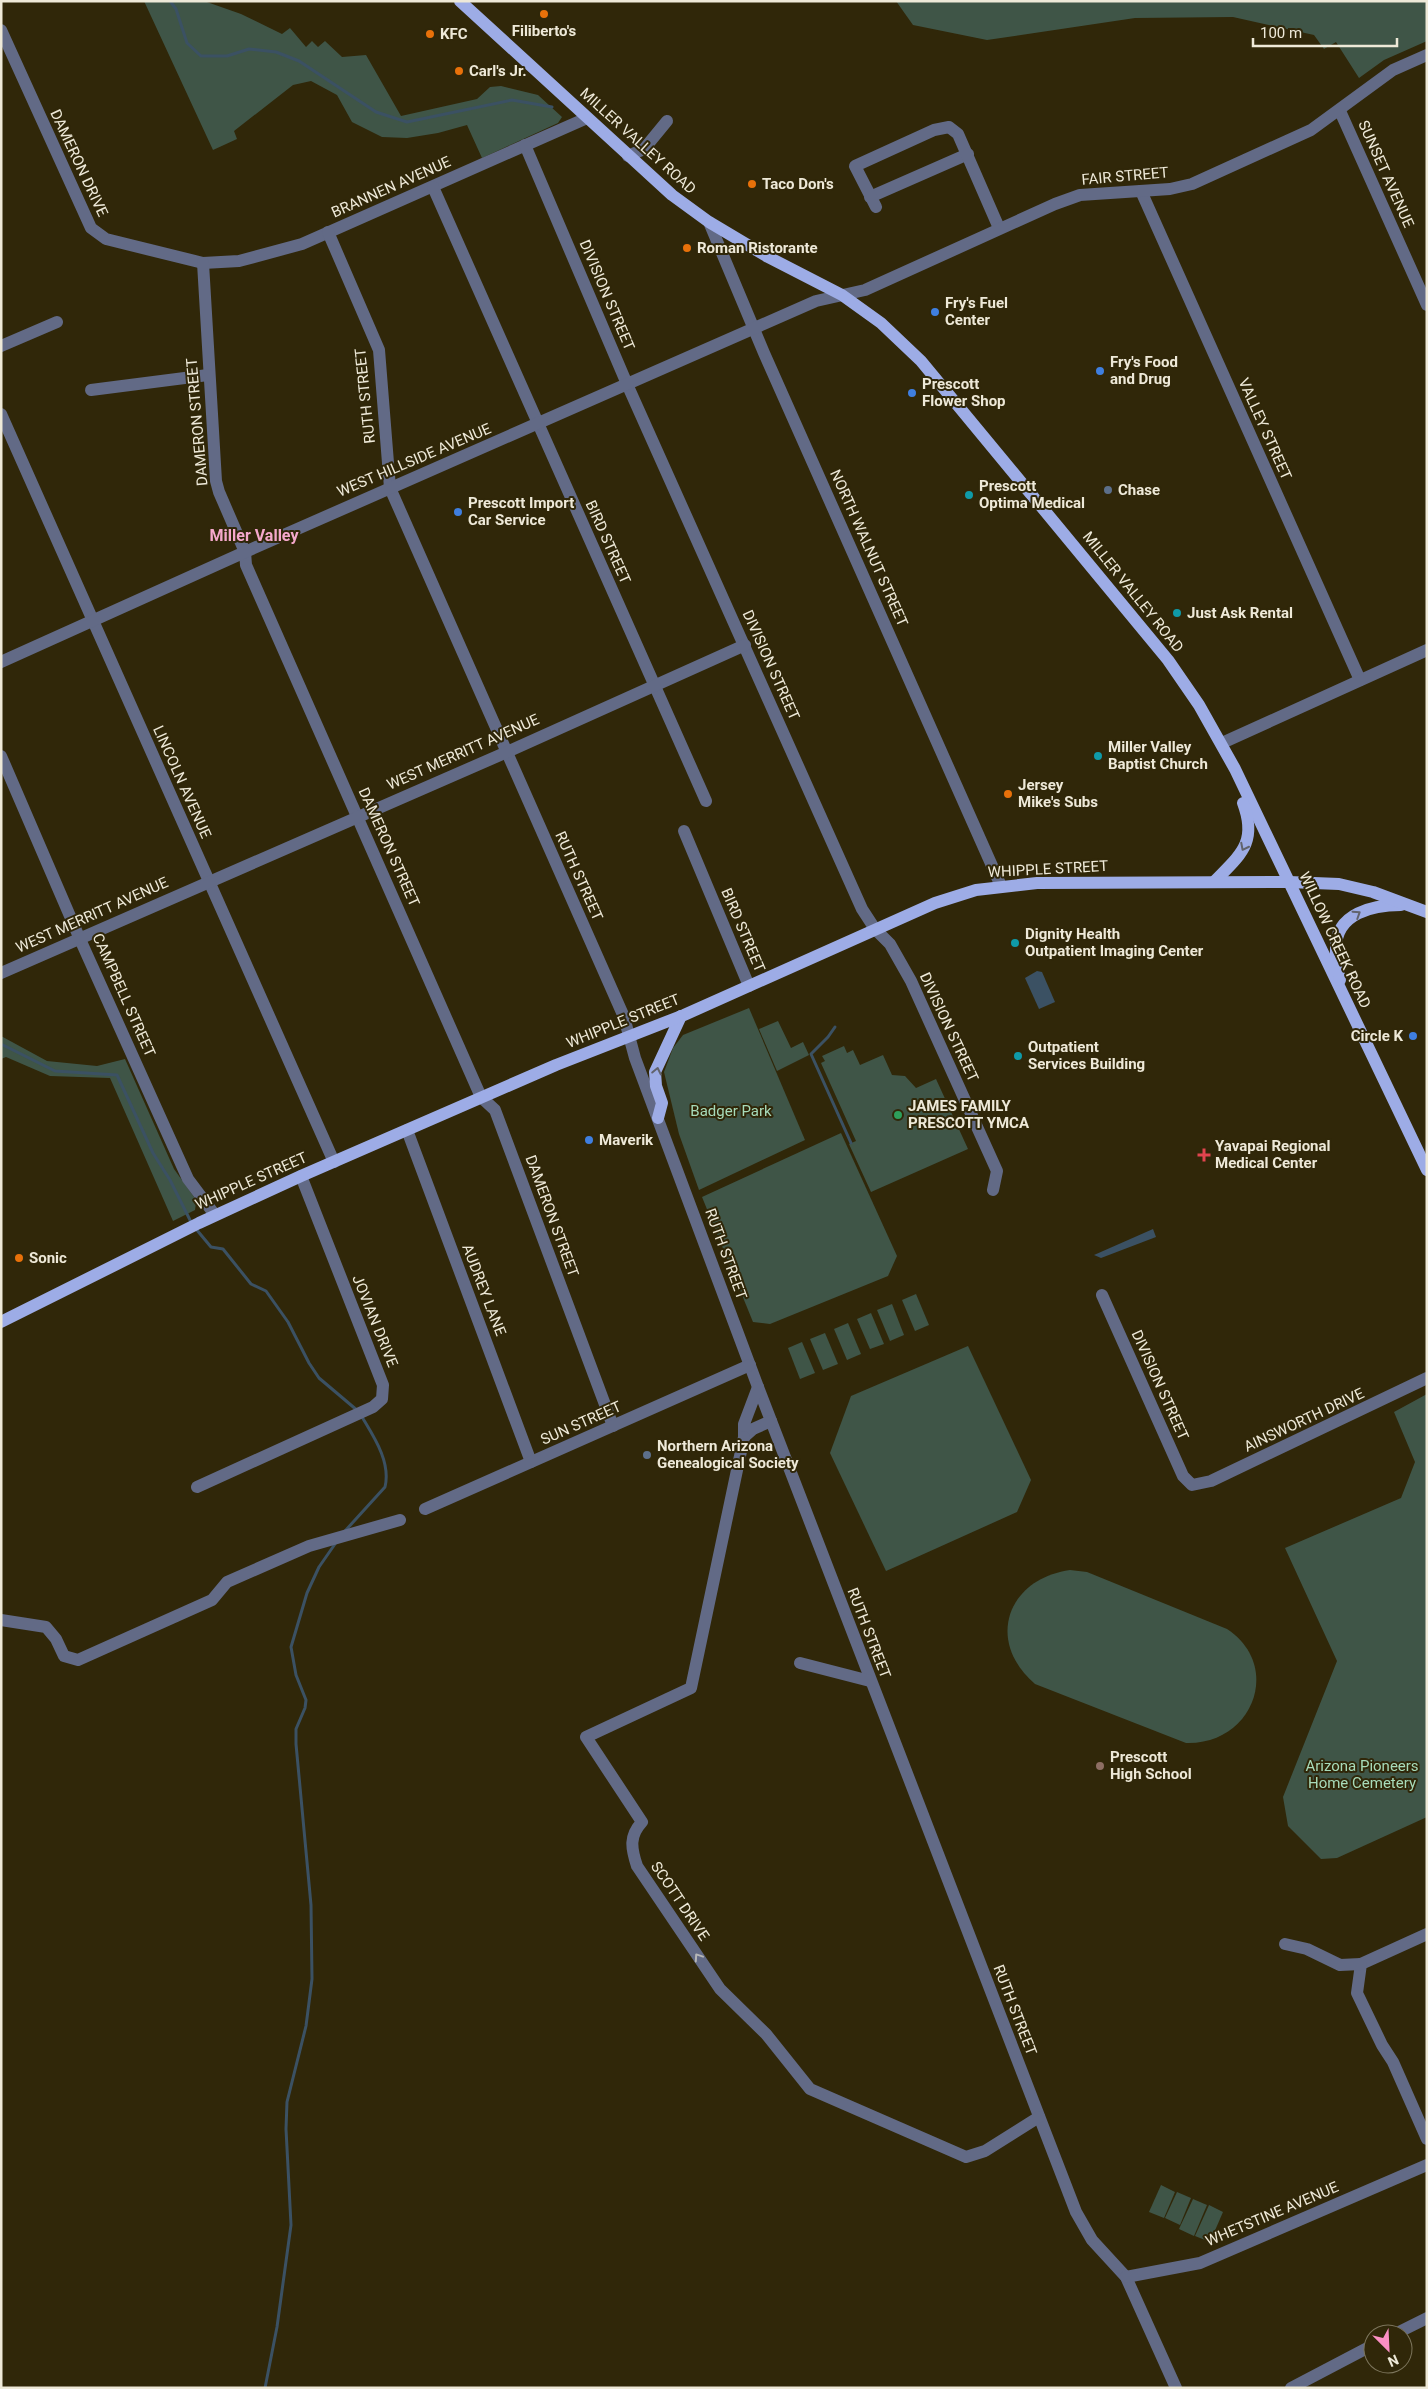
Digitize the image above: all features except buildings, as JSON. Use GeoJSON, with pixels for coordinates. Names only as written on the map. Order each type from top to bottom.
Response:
{"type":"FeatureCollection","features":[{"type":"Feature","properties":{"kind":"main road","name":"MILLER VALLEY ROAD"},"geometry":{"type":"LineString","coordinates":[[460,1],[672,195],[709,222],[768,257],[842,295],[881,323],[921,362],[1168,660],[1222,743],[1278,858]]}},
{"type":"Feature","properties":{"kind":"main road"},"geometry":{"type":"LineString","coordinates":[[1214,882],[1239,856],[1247,840],[1250,821],[1242,799],[1242,784]]}},
{"type":"Feature","properties":{"kind":"main road","name":"WILLOW CREEK ROAD"},"geometry":{"type":"LineString","coordinates":[[1278,858],[1427,1170]]}},
{"type":"Feature","properties":{"kind":"main road","name":"WHIPPLE STREET"},"geometry":{"type":"LineString","coordinates":[[1,1322],[215,1215],[300,1176],[481,1097],[681,1016],[935,903],[976,890],[1037,883],[1289,882],[1339,884],[1373,892],[1427,912]]}},
{"type":"Feature","properties":{"kind":"main road"},"geometry":{"type":"LineString","coordinates":[[1341,990],[1335,947],[1345,924],[1354,914],[1366,909],[1383,905],[1414,906]]}},
{"type":"Feature","properties":{"kind":"main road"},"geometry":{"type":"LineString","coordinates":[[658,1118],[662,1103],[656,1086],[655,1072],[681,1016]]}},
{"type":"Feature","properties":{"kind":"street","name":"DAMERON DRIVE"},"geometry":{"type":"LineString","coordinates":[[1,30],[91,228],[106,239],[203,263]]}},
{"type":"Feature","properties":{"kind":"street","name":"FAIR STREET"},"geometry":{"type":"LineString","coordinates":[[842,295],[866,290],[999,228],[1080,195],[1170,189],[1192,184],[1311,130],[1340,111],[1365,89],[1393,70],[1427,55]]}},
{"type":"Feature","properties":{"kind":"street","name":"SUNSET AVENUE"},"geometry":{"type":"LineString","coordinates":[[1340,111],[1427,305]]}},
{"type":"Feature","properties":{"kind":"street","name":"BRANNEN AVENUE"},"geometry":{"type":"LineString","coordinates":[[203,263],[239,261],[271,254],[433,187],[587,118]]}},
{"type":"Feature","properties":{"kind":"street"},"geometry":{"type":"LineString","coordinates":[[628,156],[644,149],[667,122]]}},
{"type":"Feature","properties":{"kind":"street"},"geometry":{"type":"LineString","coordinates":[[968,154],[873,202],[855,166],[934,130],[949,127],[958,134],[968,154],[999,228]]}},
{"type":"Feature","properties":{"kind":"street","name":"DIVISION STREET"},"geometry":{"type":"LineString","coordinates":[[525,145],[627,384],[862,909],[875,929],[890,944],[926,1014],[997,1171],[993,1190]]}},
{"type":"Feature","properties":{"kind":"street","name":"BIRD STREET"},"geometry":{"type":"LineString","coordinates":[[433,187],[706,801]]}},
{"type":"Feature","properties":{"kind":"street","name":"VALLEY STREET"},"geometry":{"type":"LineString","coordinates":[[1141,191],[1360,680]]}},
{"type":"Feature","properties":{"kind":"street","name":"NORTH WALNUT STREET"},"geometry":{"type":"LineString","coordinates":[[709,222],[1001,886]]}},
{"type":"Feature","properties":{"kind":"street","name":"RUTH STREET"},"geometry":{"type":"LineString","coordinates":[[328,232],[378,350],[390,488],[624,1017],[658,1118],[758,1387],[1076,2212],[1092,2240],[1126,2277],[1176,2388]]}},
{"type":"Feature","properties":{"kind":"street","name":"DAMERON STREET"},"geometry":{"type":"LineString","coordinates":[[203,263],[208,375],[218,492],[244,552],[246,565],[481,1097],[495,1110],[498,1117],[613,1426]]}},
{"type":"Feature","properties":{"kind":"street","name":"WEST HILLSIDE AVENUE"},"geometry":{"type":"LineString","coordinates":[[1,662],[244,552],[816,300],[842,295]]}},
{"type":"Feature","properties":{"kind":"street"},"geometry":{"type":"LineString","coordinates":[[1,346],[57,322]]}},
{"type":"Feature","properties":{"kind":"street"},"geometry":{"type":"LineString","coordinates":[[92,390],[208,375]]}},
{"type":"Feature","properties":{"kind":"street","name":"LINCOLN AVENUE"},"geometry":{"type":"LineString","coordinates":[[1,414],[334,1162]]}},
{"type":"Feature","properties":{"kind":"street","name":"WEST MERRITT AVENUE"},"geometry":{"type":"LineString","coordinates":[[1,973],[745,645]]}},
{"type":"Feature","properties":{"kind":"street"},"geometry":{"type":"LineString","coordinates":[[1222,743],[1427,650]]}},
{"type":"Feature","properties":{"kind":"street","name":"CAMPBELL STREET"},"geometry":{"type":"LineString","coordinates":[[1,756],[79,937],[188,1179],[215,1215]]}},
{"type":"Feature","properties":{"kind":"street","name":"BIRD STREET"},"geometry":{"type":"LineString","coordinates":[[684,831],[748,986]]}},
{"type":"Feature","properties":{"kind":"street","name":"AUDREY LANE"},"geometry":{"type":"LineString","coordinates":[[407,1130],[531,1462]]}},
{"type":"Feature","properties":{"kind":"street","name":"JOVIAN DRIVE"},"geometry":{"type":"LineString","coordinates":[[197,1487],[373,1407],[382,1399],[383,1385],[300,1176]]}},
{"type":"Feature","properties":{"kind":"street","name":"DIVISION STREET"},"geometry":{"type":"LineString","coordinates":[[1102,1295],[1183,1476],[1192,1485]]}},
{"type":"Feature","properties":{"kind":"street","name":"SUN STREET"},"geometry":{"type":"LineString","coordinates":[[425,1509],[750,1365]]}},
{"type":"Feature","properties":{"kind":"street","name":"AINSWORTH DRIVE"},"geometry":{"type":"LineString","coordinates":[[1192,1485],[1211,1481],[1427,1378]]}},
{"type":"Feature","properties":{"kind":"street","name":"SCOTT DRIVE"},"geometry":{"type":"LineString","coordinates":[[758,1387],[744,1424],[744,1437],[691,1688],[586,1737],[642,1822],[635,1830],[631,1849],[637,1866],[720,1989],[766,2034],[810,2089],[966,2157],[985,2151],[1039,2117]]}},
{"type":"Feature","properties":{"kind":"street"},"geometry":{"type":"LineString","coordinates":[[744,1437],[753,1428],[771,1421]]}},
{"type":"Feature","properties":{"kind":"street"},"geometry":{"type":"LineString","coordinates":[[1,1620],[46,1627],[56,1639],[64,1656],[78,1660],[212,1600],[227,1582],[309,1546],[400,1520]]}},
{"type":"Feature","properties":{"kind":"street"},"geometry":{"type":"LineString","coordinates":[[800,1663],[870,1681]]}},
{"type":"Feature","properties":{"kind":"street"},"geometry":{"type":"LineString","coordinates":[[1285,1944],[1307,1949],[1340,1965],[1361,1964],[1427,1934]]}},
{"type":"Feature","properties":{"kind":"street"},"geometry":{"type":"LineString","coordinates":[[1361,1964],[1357,1993],[1382,2045],[1393,2062],[1427,2139]]}},
{"type":"Feature","properties":{"kind":"street","name":"WHETSTINE AVENUE"},"geometry":{"type":"LineString","coordinates":[[1126,2277],[1200,2263],[1427,2165]]}},
{"type":"Feature","properties":{"kind":"street"},"geometry":{"type":"LineString","coordinates":[[1413,2325],[1427,2318]]}},
{"type":"Feature","properties":{"kind":"street"},"geometry":{"type":"LineString","coordinates":[[1291,2388],[1363,2351]]}},
{"type":"Feature","properties":{"kind":"green space"},"geometry":{"type":"Polygon","coordinates":[[[144,1],[204,1],[241,14],[282,34],[290,28],[306,47],[312,41],[318,47],[325,41],[342,57],[366,55],[401,116],[477,99],[490,87],[501,86],[538,95],[562,117],[558,123],[482,158],[467,125],[438,133],[407,138],[382,137],[352,122],[337,95],[311,81],[293,85],[234,131],[237,139],[213,150],[144,1]]]}},
{"type":"Feature","properties":{"kind":"green space"},"geometry":{"type":"Polygon","coordinates":[[[896,1],[1427,1],[1427,41],[1384,60],[1359,78],[1336,42],[1324,49],[1314,35],[1233,17],[1135,18],[987,40],[913,25],[896,1]]]}},
{"type":"Feature","properties":{"kind":"green space","name":"Badger Park"},"geometry":{"type":"Polygon","coordinates":[[[749,1008],[805,1140],[699,1190],[679,1134],[664,1072],[673,1048],[683,1035],[749,1008]]]}},
{"type":"Feature","properties":{"kind":"green space"},"geometry":{"type":"Polygon","coordinates":[[[778,1021],[791,1048],[803,1042],[809,1055],[777,1071],[759,1029],[778,1021]]]}},
{"type":"Feature","properties":{"kind":"green space"},"geometry":{"type":"Polygon","coordinates":[[[1,1036],[47,1061],[97,1066],[125,1059],[174,1169],[194,1197],[196,1203],[195,1210],[173,1221],[110,1078],[50,1076],[6,1057],[1,1059],[1,1036]]]}},
{"type":"Feature","properties":{"kind":"green space","name":"JAMES FAMILY PRESCOTT YMCA"},"geometry":{"type":"Polygon","coordinates":[[[844,1046],[847,1053],[853,1050],[860,1065],[883,1055],[892,1075],[905,1076],[916,1088],[936,1079],[968,1149],[871,1192],[849,1144],[856,1141],[821,1063],[825,1061],[822,1056],[844,1046]]]}},
{"type":"Feature","properties":{"kind":"green space"},"geometry":{"type":"Polygon","coordinates":[[[841,1133],[897,1256],[888,1276],[770,1324],[753,1322],[702,1197],[841,1133]]]}},
{"type":"Feature","properties":{"kind":"green space"},"geometry":{"type":"Polygon","coordinates":[[[916,1294],[929,1325],[915,1331],[902,1300],[916,1294]]]}},
{"type":"Feature","properties":{"kind":"green space"},"geometry":{"type":"Polygon","coordinates":[[[892,1304],[904,1335],[890,1341],[877,1310],[892,1304]]]}},
{"type":"Feature","properties":{"kind":"green space"},"geometry":{"type":"Polygon","coordinates":[[[871,1313],[884,1344],[870,1349],[857,1319],[871,1313]]]}},
{"type":"Feature","properties":{"kind":"green space"},"geometry":{"type":"Polygon","coordinates":[[[848,1323],[861,1354],[847,1360],[834,1329],[848,1323]]]}},
{"type":"Feature","properties":{"kind":"green space"},"geometry":{"type":"Polygon","coordinates":[[[825,1333],[838,1364],[823,1370],[810,1339],[825,1333]]]}},
{"type":"Feature","properties":{"kind":"green space"},"geometry":{"type":"Polygon","coordinates":[[[802,1342],[815,1373],[800,1379],[788,1348],[802,1342]]]}},
{"type":"Feature","properties":{"kind":"green space"},"geometry":{"type":"Polygon","coordinates":[[[968,1346],[1031,1480],[1017,1512],[886,1571],[830,1453],[851,1396],[968,1346]]]}},
{"type":"Feature","properties":{"kind":"green space","name":"Arizona Pioneers Home Cemetery"},"geometry":{"type":"Polygon","coordinates":[[[1427,1394],[1427,1817],[1337,1858],[1321,1859],[1288,1826],[1283,1797],[1337,1661],[1285,1548],[1401,1498],[1415,1462],[1394,1412],[1427,1394]]]}},
{"type":"Feature","properties":{"kind":"green space"},"geometry":{"type":"Polygon","coordinates":[[[1070,1570],[1087,1572],[1227,1629],[1244,1645],[1254,1663],[1256,1682],[1253,1701],[1243,1718],[1229,1731],[1209,1740],[1186,1743],[1035,1684],[1020,1667],[1011,1649],[1007,1631],[1010,1614],[1018,1599],[1031,1586],[1048,1576],[1070,1570]]]}},
{"type":"Feature","properties":{"kind":"green space"},"geometry":{"type":"Polygon","coordinates":[[[1161,2185],[1175,2192],[1164,2218],[1149,2212],[1161,2185]]]}},
{"type":"Feature","properties":{"kind":"green space"},"geometry":{"type":"Polygon","coordinates":[[[1177,2192],[1191,2198],[1180,2225],[1165,2218],[1177,2192]]]}},
{"type":"Feature","properties":{"kind":"green space"},"geometry":{"type":"Polygon","coordinates":[[[1193,2199],[1207,2205],[1194,2236],[1179,2229],[1193,2199]]]}},
{"type":"Feature","properties":{"kind":"green space"},"geometry":{"type":"Polygon","coordinates":[[[1209,2205],[1223,2212],[1210,2242],[1195,2236],[1209,2205]]]}},
{"type":"Feature","properties":{"kind":"water"},"geometry":{"type":"Polygon","coordinates":[[[1037,971],[1042,972],[1055,1002],[1039,1009],[1025,978],[1037,971]]]}},
{"type":"Feature","properties":{"kind":"water"},"geometry":{"type":"Polygon","coordinates":[[[1153,1229],[1156,1237],[1101,1258],[1094,1255],[1153,1229]]]}},
{"type":"Feature","properties":{"kind":"waterway"},"geometry":{"type":"LineString","coordinates":[[170,1],[176,9],[187,43],[201,56],[227,56],[249,49],[276,52],[299,61],[376,112],[407,122],[512,100],[552,107]]}},
{"type":"Feature","properties":{"kind":"waterway"},"geometry":{"type":"LineString","coordinates":[[835,1027],[811,1054],[851,1143]]}},
{"type":"Feature","properties":{"kind":"waterway"},"geometry":{"type":"LineString","coordinates":[[1,1044],[55,1071],[117,1075],[153,1153],[170,1180],[192,1224]]}},
{"type":"Feature","properties":{"kind":"waterway"},"geometry":{"type":"LineString","coordinates":[[196,1229],[211,1247],[223,1249],[251,1284],[266,1291],[288,1322],[319,1378],[358,1411]]}},
{"type":"Feature","properties":{"kind":"waterway"},"geometry":{"type":"LineString","coordinates":[[345,1531],[385,1487],[386,1468],[384,1459],[362,1417]]}},
{"type":"Feature","properties":{"kind":"waterway"},"geometry":{"type":"LineString","coordinates":[[265,2388],[277,2327],[291,2225],[286,2129],[287,2102],[306,2026],[312,1979],[311,1905],[296,1744],[296,1729],[305,1708],[306,1700],[296,1675],[291,1647],[307,1593],[319,1567],[335,1544]]}},
{"type":"Feature","properties":{"kind":"place","name":"Filiberto's"},"geometry":{"type":"Point","coordinates":[544,14]}},
{"type":"Feature","properties":{"kind":"place","name":"KFC"},"geometry":{"type":"Point","coordinates":[430,34]}},
{"type":"Feature","properties":{"kind":"place","name":"Carl's Jr."},"geometry":{"type":"Point","coordinates":[459,71]}},
{"type":"Feature","properties":{"kind":"place","name":"Taco Don's"},"geometry":{"type":"Point","coordinates":[752,184]}},
{"type":"Feature","properties":{"kind":"place","name":"Roman Ristorante"},"geometry":{"type":"Point","coordinates":[687,248]}},
{"type":"Feature","properties":{"kind":"place","name":"Fry's Fuel Center"},"geometry":{"type":"Point","coordinates":[935,312]}},
{"type":"Feature","properties":{"kind":"place","name":"Fry's Food and Drug"},"geometry":{"type":"Point","coordinates":[1100,371]}},
{"type":"Feature","properties":{"kind":"place","name":"Prescott Flower Shop"},"geometry":{"type":"Point","coordinates":[912,393]}},
{"type":"Feature","properties":{"kind":"place","name":"Chase"},"geometry":{"type":"Point","coordinates":[1108,490]}},
{"type":"Feature","properties":{"kind":"place","name":"Prescott Optima Medical"},"geometry":{"type":"Point","coordinates":[969,495]}},
{"type":"Feature","properties":{"kind":"place","name":"Prescott Import Car Service"},"geometry":{"type":"Point","coordinates":[458,512]}},
{"type":"Feature","properties":{"kind":"place","name":"Just Ask Rental"},"geometry":{"type":"Point","coordinates":[1177,613]}},
{"type":"Feature","properties":{"kind":"place","name":"Miller Valley Baptist Church"},"geometry":{"type":"Point","coordinates":[1098,756]}},
{"type":"Feature","properties":{"kind":"place","name":"Jersey Mike's Subs"},"geometry":{"type":"Point","coordinates":[1008,794]}},
{"type":"Feature","properties":{"kind":"place","name":"Dignity Health Outpatient Imaging Center"},"geometry":{"type":"Point","coordinates":[1015,943]}},
{"type":"Feature","properties":{"kind":"place","name":"Circle K"},"geometry":{"type":"Point","coordinates":[1413,1036]}},
{"type":"Feature","properties":{"kind":"place","name":"Outpatient Services Building"},"geometry":{"type":"Point","coordinates":[1018,1056]}},
{"type":"Feature","properties":{"kind":"place","name":"JAMES FAMILY PRESCOTT YMCA"},"geometry":{"type":"Point","coordinates":[898,1115]}},
{"type":"Feature","properties":{"kind":"place","name":"Maverik"},"geometry":{"type":"Point","coordinates":[589,1140]}},
{"type":"Feature","properties":{"kind":"place","name":"Yavapai Regional Medical Center"},"geometry":{"type":"Point","coordinates":[1204,1155]}},
{"type":"Feature","properties":{"kind":"place","name":"Sonic"},"geometry":{"type":"Point","coordinates":[19,1258]}},
{"type":"Feature","properties":{"kind":"place","name":"Northern Arizona Genealogical Society"},"geometry":{"type":"Point","coordinates":[647,1455]}},
{"type":"Feature","properties":{"kind":"place","name":"Prescott High School"},"geometry":{"type":"Point","coordinates":[1100,1766]}},
{"type":"Feature","properties":{"kind":"district","name":"Miller Valley"},"geometry":{"type":"Point","coordinates":[254,535]}}]}
